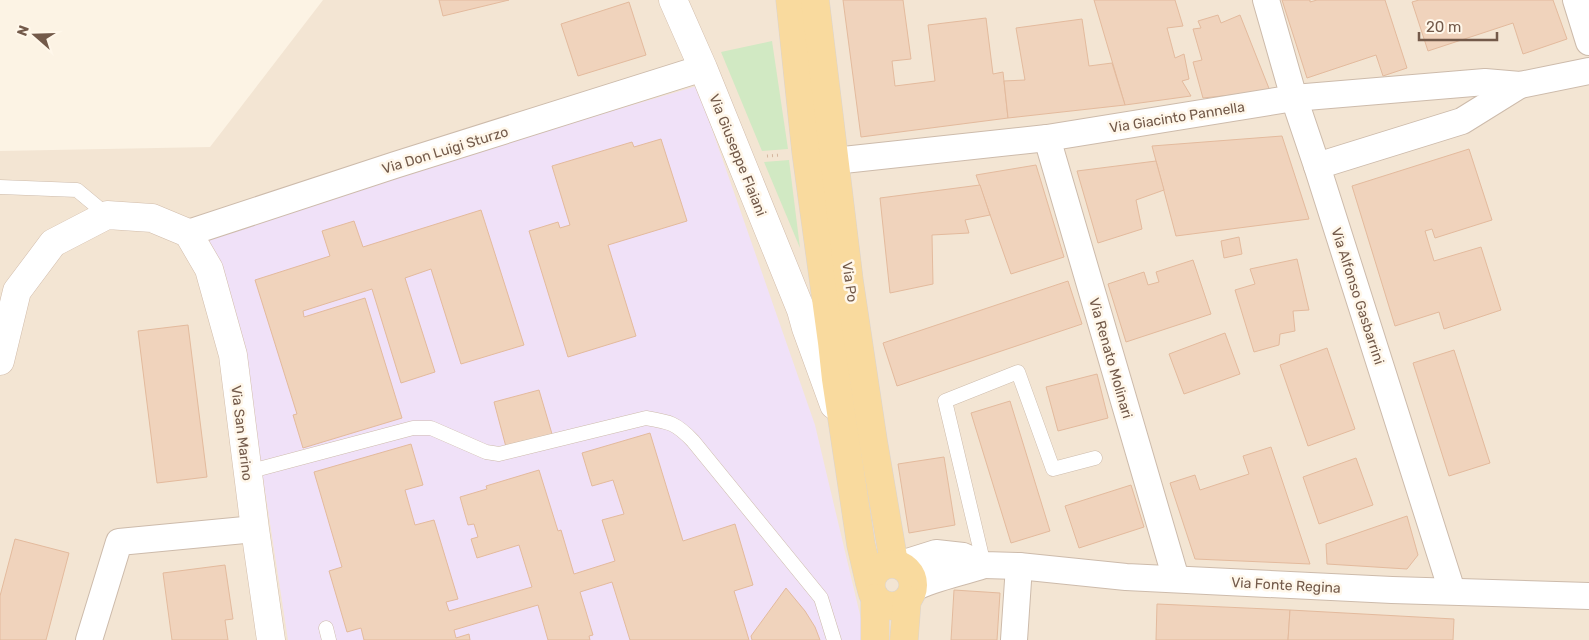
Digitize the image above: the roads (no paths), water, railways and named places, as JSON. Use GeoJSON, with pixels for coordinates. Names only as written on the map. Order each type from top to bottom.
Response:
{"type":"FeatureCollection","features":[{"type":"Feature","properties":{"kind":"main road","name":"Via Po"},"geometry":{"type":"LineString","coordinates":[[790,0],[806,152],[843,430]]}},
{"type":"Feature","properties":{"kind":"main road","name":"Via Po"},"geometry":{"type":"LineString","coordinates":[[815,0],[849,280],[873,440],[897,564]]}},
{"type":"Feature","properties":{"kind":"main road","name":"Via Giuseppe Flaiani"},"geometry":{"type":"LineString","coordinates":[[843,430],[861,545],[873,591],[875,640]]}},
{"type":"Feature","properties":{"kind":"main road"},"geometry":{"type":"LineString","coordinates":[[904,640],[913,581],[911,574],[897,564],[881,566],[875,571],[872,577],[873,591],[886,606],[901,604],[910,594]]}},
{"type":"Feature","properties":{"kind":"street","name":"Via Giuseppe Flaiani"},"geometry":{"type":"LineString","coordinates":[[673,0],[703,68],[801,310],[843,430]]}},
{"type":"Feature","properties":{"kind":"street","name":"Via Alfonso Gasbarrini"},"geometry":{"type":"LineString","coordinates":[[1266,0],[1294,98],[1452,591]]}},
{"type":"Feature","properties":{"kind":"street"},"geometry":{"type":"LineString","coordinates":[[1576,0],[1589,42]]}},
{"type":"Feature","properties":{"kind":"street","name":"Via Don Luigi Sturzo"},"geometry":{"type":"LineString","coordinates":[[188,233],[395,165],[703,68]]}},
{"type":"Feature","properties":{"kind":"street","name":"Via Giacinto Pannella"},"geometry":{"type":"LineString","coordinates":[[834,161],[1047,138],[1294,98],[1486,82],[1520,85],[1589,71]]}},
{"type":"Feature","properties":{"kind":"street","name":"Via Giacinto Pannella"},"geometry":{"type":"LineString","coordinates":[[1317,166],[1462,121],[1520,85]]}},
{"type":"Feature","properties":{"kind":"street","name":"Via Renato Molinari"},"geometry":{"type":"LineString","coordinates":[[1047,138],[1176,579]]}},
{"type":"Feature","properties":{"kind":"street"},"geometry":{"type":"LineString","coordinates":[[0,361],[17,291],[54,243],[106,215],[152,218],[188,233]]}},
{"type":"Feature","properties":{"kind":"street","name":"Via San Marino"},"geometry":{"type":"LineString","coordinates":[[188,233],[209,270],[232,355],[271,640]]}},
{"type":"Feature","properties":{"kind":"street","name":"Via Giuseppe Flaiani"},"geometry":{"type":"LineString","coordinates":[[801,310],[844,354],[848,362],[858,424],[865,437],[873,440]]}},
{"type":"Feature","properties":{"kind":"street"},"geometry":{"type":"LineString","coordinates":[[89,640],[119,542],[255,529]]}},
{"type":"Feature","properties":{"kind":"street","name":"Via Fonte Regina"},"geometry":{"type":"LineString","coordinates":[[897,564],[936,552],[963,556],[984,565]]}},
{"type":"Feature","properties":{"kind":"street","name":"Via Fonte Regina"},"geometry":{"type":"LineString","coordinates":[[910,594],[930,580],[984,565],[1019,566],[1126,577],[1392,590],[1589,596]]}},
{"type":"Feature","properties":{"kind":"street"},"geometry":{"type":"LineString","coordinates":[[1014,640],[1019,566]]}},
{"type":"Feature","properties":{"kind":"lane"},"geometry":{"type":"LineString","coordinates":[[0,187],[77,190],[106,215]]}},
{"type":"Feature","properties":{"kind":"lane"},"geometry":{"type":"LineString","coordinates":[[984,565],[945,401],[1018,372],[1053,469],[1095,458]]}},
{"type":"Feature","properties":{"kind":"lane"},"geometry":{"type":"LineString","coordinates":[[248,472],[413,428],[431,428],[476,448],[499,454],[646,418],[669,421],[693,441],[821,598],[834,640]]}}]}
